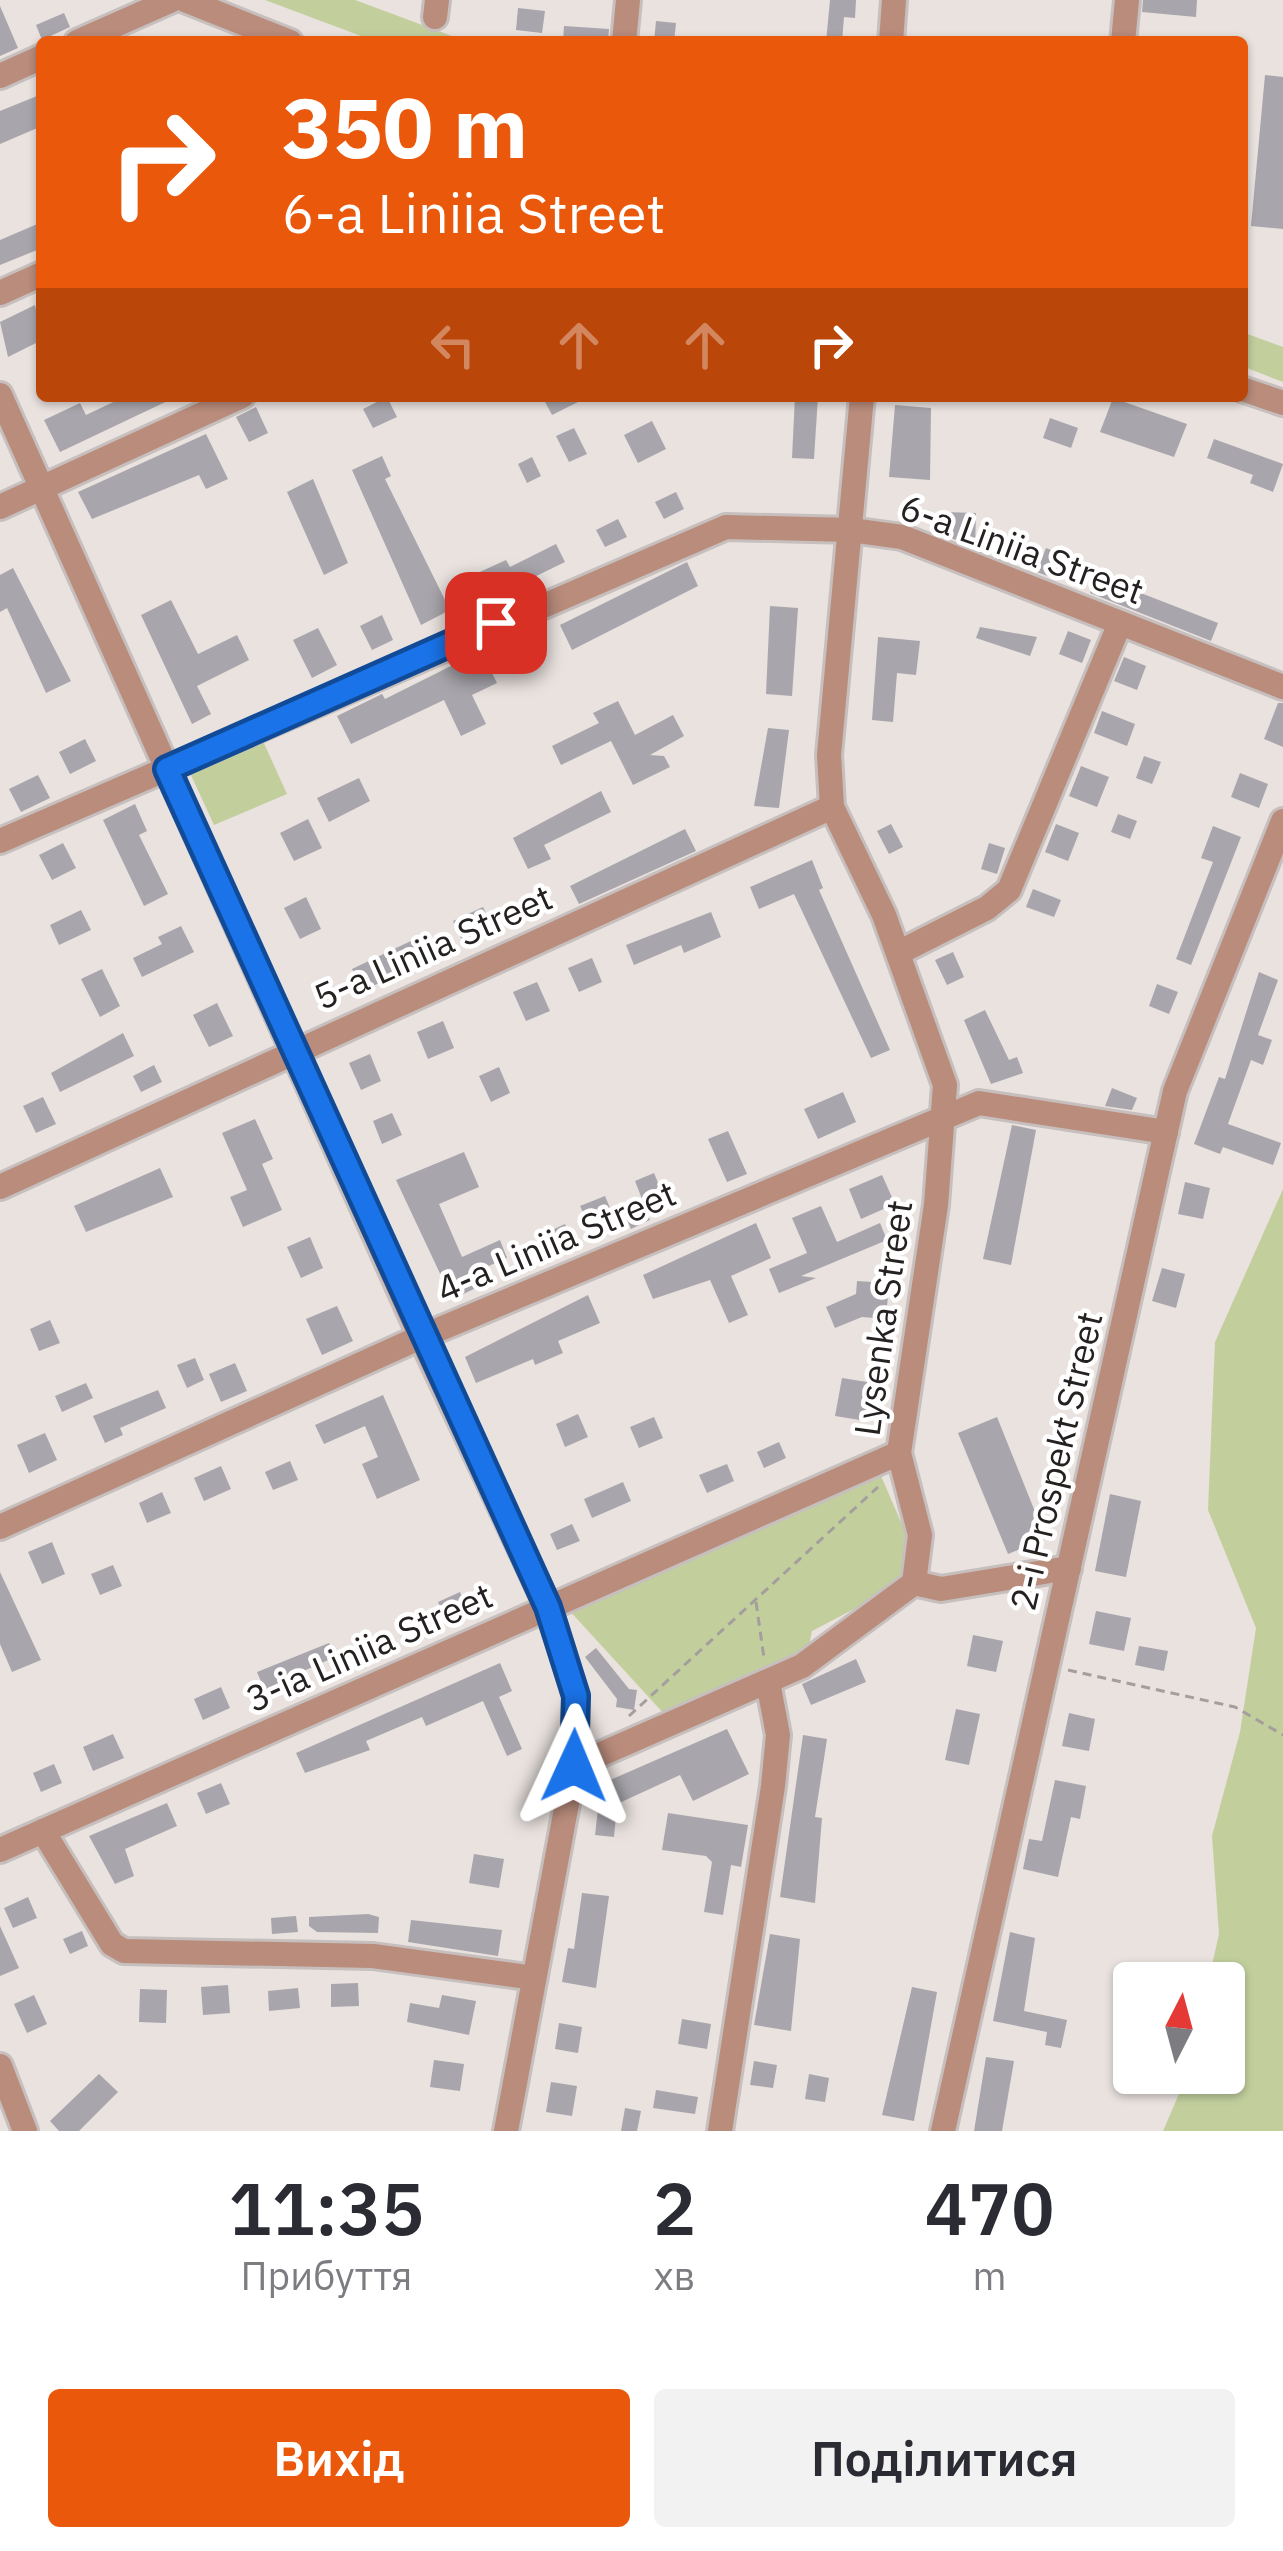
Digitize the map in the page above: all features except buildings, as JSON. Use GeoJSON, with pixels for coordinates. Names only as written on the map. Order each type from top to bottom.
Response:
{"type":"FeatureCollection","features":[{"type":"Feature","properties":{"kind":"street"},"geometry":{"type":"LineString","coordinates":[[91,36],[172,0]]}},
{"type":"Feature","properties":{"kind":"street"},"geometry":{"type":"LineString","coordinates":[[185,0],[275,36]]}},
{"type":"Feature","properties":{"kind":"street"},"geometry":{"type":"LineString","coordinates":[[625,36],[628,0]]}},
{"type":"Feature","properties":{"kind":"street"},"geometry":{"type":"LineString","coordinates":[[892,36],[895,0]]}},
{"type":"Feature","properties":{"kind":"street"},"geometry":{"type":"LineString","coordinates":[[1124,36],[1127,0]]}},
{"type":"Feature","properties":{"kind":"street"},"geometry":{"type":"LineString","coordinates":[[0,76],[36,60]]}},
{"type":"Feature","properties":{"kind":"street"},"geometry":{"type":"LineString","coordinates":[[0,293],[36,277]]}},
{"type":"Feature","properties":{"kind":"street"},"geometry":{"type":"LineString","coordinates":[[1248,391],[1283,403]]}},
{"type":"Feature","properties":{"kind":"street"},"geometry":{"type":"LineString","coordinates":[[0,395],[421,1337],[548,1607],[576,1696],[574,1766],[506,2131]]}},
{"type":"Feature","properties":{"kind":"street"},"geometry":{"type":"LineString","coordinates":[[0,507],[229,402]]}},
{"type":"Feature","properties":{"kind":"street","name":"Lysenka Street"},"geometry":{"type":"LineString","coordinates":[[862,402],[829,755],[832,807],[898,952],[946,1085],[900,1460],[920,1535],[914,1583]]}},
{"type":"Feature","properties":{"kind":"street","name":"6-a Liniia Street"},"geometry":{"type":"LineString","coordinates":[[0,841],[661,550],[727,527],[851,530],[902,537],[1283,687]]}},
{"type":"Feature","properties":{"kind":"street"},"geometry":{"type":"LineString","coordinates":[[898,952],[987,908],[1009,890],[1120,623]]}},
{"type":"Feature","properties":{"kind":"street","name":"5-a Liniia Street"},"geometry":{"type":"LineString","coordinates":[[0,1187],[295,1048],[832,807]]}},
{"type":"Feature","properties":{"kind":"street","name":"2-i Prospekt Street"},"geometry":{"type":"LineString","coordinates":[[944,2131],[1166,1132],[1207,1006],[1283,821]]}},
{"type":"Feature","properties":{"kind":"street","name":"4-a Liniia Street"},"geometry":{"type":"LineString","coordinates":[[0,1527],[421,1337],[944,1115],[994,1101],[1166,1132]]}},
{"type":"Feature","properties":{"kind":"street","name":"3-ia Liniia Street"},"geometry":{"type":"LineString","coordinates":[[0,1850],[548,1607],[900,1460]]}},
{"type":"Feature","properties":{"kind":"street"},"geometry":{"type":"LineString","coordinates":[[574,1766],[802,1666],[914,1583],[941,1589],[1069,1568]]}},
{"type":"Feature","properties":{"kind":"street"},"geometry":{"type":"LineString","coordinates":[[720,2131],[773,1786],[778,1736],[767,1682]]}},
{"type":"Feature","properties":{"kind":"street"},"geometry":{"type":"LineString","coordinates":[[43,1831],[112,1944],[124,1951],[373,1955],[534,1978]]}},
{"type":"Feature","properties":{"kind":"street"},"geometry":{"type":"LineString","coordinates":[[0,2066],[21,2131]]}},
{"type":"Feature","properties":{"kind":"street"},"geometry":{"type":"LineString","coordinates":[[0,2126],[21,2131]]}},
{"type":"Feature","properties":{"kind":"path"},"geometry":{"type":"LineString","coordinates":[[624,1721],[900,1460]]}},
{"type":"Feature","properties":{"kind":"path"},"geometry":{"type":"LineString","coordinates":[[755,1600],[767,1682]]}},
{"type":"Feature","properties":{"kind":"path"},"geometry":{"type":"LineString","coordinates":[[1047,1666],[1235,1707],[1283,1735]]}},
{"type":"Feature","properties":{"kind":"green space"},"geometry":{"type":"Polygon","coordinates":[[[265,0],[355,0],[452,36],[361,36],[265,0]]]}},
{"type":"Feature","properties":{"kind":"green space"},"geometry":{"type":"Polygon","coordinates":[[[1248,334],[1283,347],[1283,382],[1248,368],[1248,334]]]}},
{"type":"Feature","properties":{"kind":"green space"},"geometry":{"type":"Polygon","coordinates":[[[263,741],[287,794],[214,825],[190,773],[263,741]]]}},
{"type":"Feature","properties":{"kind":"green space"},"geometry":{"type":"Polygon","coordinates":[[[1283,1189],[1283,2131],[1163,2131],[1179,2094],[1245,2094],[1245,1962],[1213,1962],[1219,1934],[1212,1836],[1240,1732],[1256,1628],[1208,1510],[1215,1342],[1283,1189]]]}},
{"type":"Feature","properties":{"kind":"green space"},"geometry":{"type":"Polygon","coordinates":[[[878,1469],[910,1543],[902,1584],[812,1631],[808,1650],[666,1716],[567,1608],[878,1469]]]}},
{"type":"Feature","properties":{"kind":"route"},"geometry":{"type":"LineString","coordinates":[[496,623],[167,769],[421,1337],[548,1607],[576,1696],[574,1766]]}}]}
